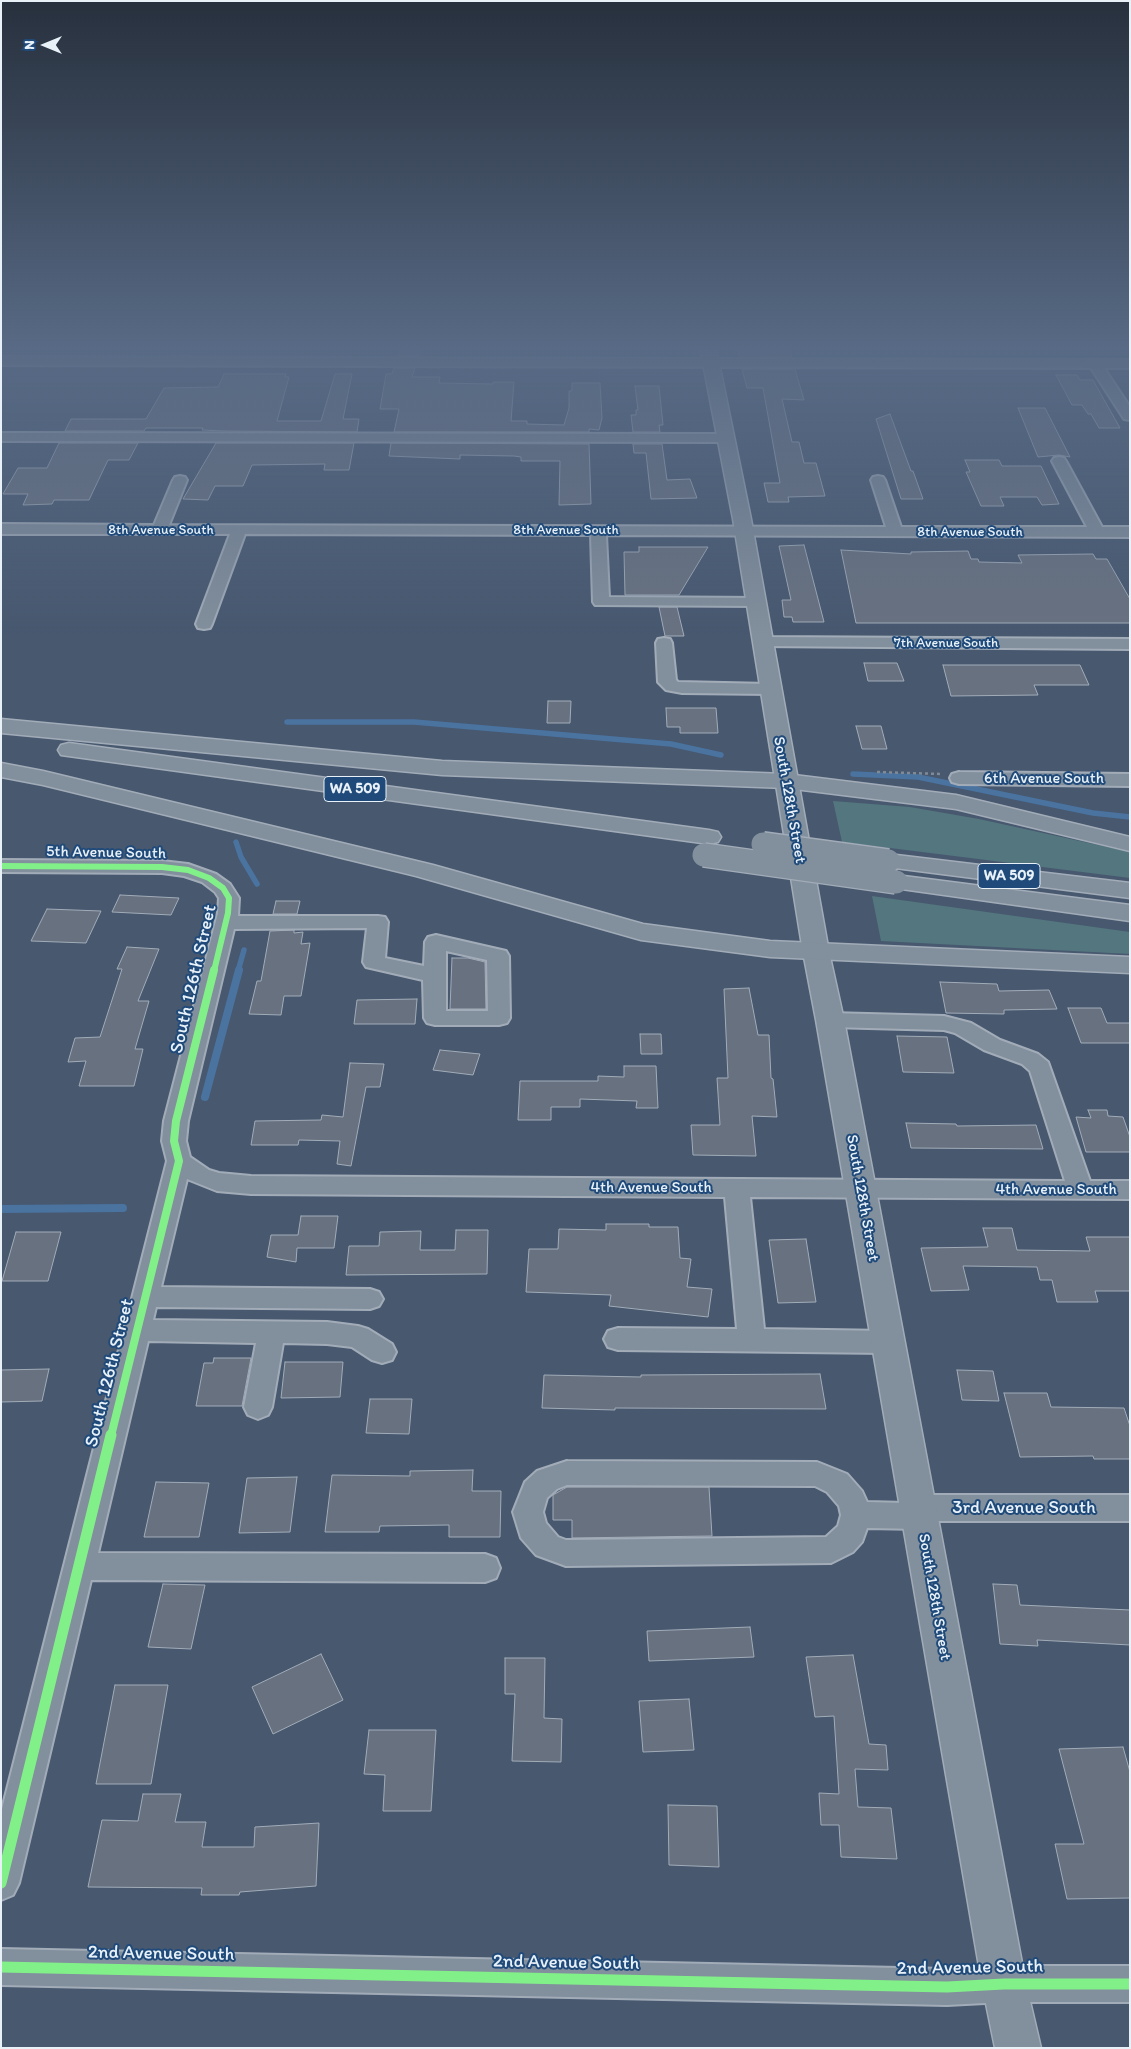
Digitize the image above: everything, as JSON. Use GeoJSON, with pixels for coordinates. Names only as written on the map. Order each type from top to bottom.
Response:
{"type":"FeatureCollection","features":[{"type":"Feature","properties":{"kind":"main road","name":"South 128th Street"},"geometry":{"type":"LineString","coordinates":[[725,444],[744,530],[816,952],[830,1020],[1004,1984],[1018,2048]]}},
{"type":"Feature","properties":{"kind":"main road"},"geometry":{"type":"LineString","coordinates":[[1,726],[442,768],[786,781],[956,802],[1130,844]]}},
{"type":"Feature","properties":{"kind":"main road","name":"WA 509"},"geometry":{"type":"LineString","coordinates":[[1,741],[707,846],[892,871],[1130,913]]}},
{"type":"Feature","properties":{"kind":"main road","name":"WA 509"},"geometry":{"type":"LineString","coordinates":[[1,761],[707,846]]}},
{"type":"Feature","properties":{"kind":"main road"},"geometry":{"type":"LineString","coordinates":[[1,770],[43,778],[424,870],[641,932],[770,949],[1130,965]]}},
{"type":"Feature","properties":{"kind":"main road","name":"WA 509"},"geometry":{"type":"LineString","coordinates":[[892,871],[1130,891]]}},
{"type":"Feature","properties":{"kind":"street"},"geometry":{"type":"LineString","coordinates":[[1059,461],[1097,532]]}},
{"type":"Feature","properties":{"kind":"street"},"geometry":{"type":"LineString","coordinates":[[160,529],[180,480]]}},
{"type":"Feature","properties":{"kind":"street"},"geometry":{"type":"LineString","coordinates":[[878,480],[895,531]]}},
{"type":"Feature","properties":{"kind":"street","name":"8th Avenue South"},"geometry":{"type":"LineString","coordinates":[[1,529],[1130,532]]}},
{"type":"Feature","properties":{"kind":"street"},"geometry":{"type":"LineString","coordinates":[[204,624],[239,530]]}},
{"type":"Feature","properties":{"kind":"street"},"geometry":{"type":"LineString","coordinates":[[598,530],[601,602],[756,601]]}},
{"type":"Feature","properties":{"kind":"street","name":"7th Avenue South"},"geometry":{"type":"LineString","coordinates":[[762,642],[1130,644]]}},
{"type":"Feature","properties":{"kind":"street"},"geometry":{"type":"LineString","coordinates":[[664,643],[667,682],[672,686],[682,688],[770,689]]}},
{"type":"Feature","properties":{"kind":"street","name":"6th Avenue South"},"geometry":{"type":"LineString","coordinates":[[959,778],[1130,780]]}},
{"type":"Feature","properties":{"kind":"street","name":"5th Avenue South"},"geometry":{"type":"LineString","coordinates":[[1,866],[162,867],[188,870],[208,878]]}},
{"type":"Feature","properties":{"kind":"street","name":"South 126th Street"},"geometry":{"type":"LineString","coordinates":[[1,1884],[179,1161],[174,1141],[176,1121],[226,922],[229,898],[223,888],[208,878]]}},
{"type":"Feature","properties":{"kind":"street"},"geometry":{"type":"LineString","coordinates":[[226,922],[378,922],[374,962],[434,976]]}},
{"type":"Feature","properties":{"kind":"street"},"geometry":{"type":"LineString","coordinates":[[830,1020],[944,1023],[963,1028],[992,1045],[1030,1058],[1040,1068],[1080,1189]]}},
{"type":"Feature","properties":{"kind":"street","name":"4th Avenue South"},"geometry":{"type":"LineString","coordinates":[[179,1161],[200,1176],[217,1182],[250,1185],[860,1190],[1130,1190]]}},
{"type":"Feature","properties":{"kind":"street"},"geometry":{"type":"LineString","coordinates":[[737,1189],[752,1340]]}},
{"type":"Feature","properties":{"kind":"street"},"geometry":{"type":"LineString","coordinates":[[146,1297],[370,1299]]}},
{"type":"Feature","properties":{"kind":"street"},"geometry":{"type":"LineString","coordinates":[[137,1330],[327,1333],[358,1338],[382,1352]]}},
{"type":"Feature","properties":{"kind":"street"},"geometry":{"type":"LineString","coordinates":[[258,1407],[271,1332]]}},
{"type":"Feature","properties":{"kind":"street"},"geometry":{"type":"LineString","coordinates":[[618,1340],[888,1342]]}},
{"type":"Feature","properties":{"kind":"street"},"geometry":{"type":"LineString","coordinates":[[567,1473],[817,1474],[837,1483],[852,1500],[856,1515],[851,1533],[842,1543],[831,1550],[566,1553],[547,1546],[532,1529],[528,1512],[535,1491],[548,1480],[567,1473]]}},
{"type":"Feature","properties":{"kind":"street","name":"3rd Avenue South"},"geometry":{"type":"LineString","coordinates":[[856,1515],[1130,1508]]}},
{"type":"Feature","properties":{"kind":"street"},"geometry":{"type":"LineString","coordinates":[[79,1566],[485,1568]]}},
{"type":"Feature","properties":{"kind":"street","name":"2nd Avenue South"},"geometry":{"type":"LineString","coordinates":[[1,1967],[946,1987],[1004,1984],[1130,1984]]}},
{"type":"Feature","properties":{"kind":"path"},"geometry":{"type":"LineString","coordinates":[[876,772],[948,774],[948,779],[959,778]]}},
{"type":"Feature","properties":{"kind":"green space"},"geometry":{"type":"Polygon","coordinates":[[[833,801],[910,807],[979,819],[1130,852],[1130,878],[842,842],[833,801]]]}},
{"type":"Feature","properties":{"kind":"green space"},"geometry":{"type":"Polygon","coordinates":[[[872,896],[1130,932],[1130,954],[881,941],[872,896]]]}},
{"type":"Feature","properties":{"kind":"building"},"geometry":{"type":"Polygon","coordinates":[[[59,444],[138,444],[129,460],[108,460],[89,500],[54,500],[52,504],[23,505],[28,494],[3,494],[18,468],[47,468],[59,444]]]}},
{"type":"Feature","properties":{"kind":"building"},"geometry":{"type":"Polygon","coordinates":[[[216,444],[354,444],[349,470],[324,470],[325,464],[252,465],[243,486],[215,486],[208,500],[183,499],[216,444]]]}},
{"type":"Feature","properties":{"kind":"building"},"geometry":{"type":"Polygon","coordinates":[[[391,444],[589,444],[591,504],[559,505],[560,461],[521,461],[521,457],[514,456],[460,455],[460,459],[389,456],[391,444]]]}},
{"type":"Feature","properties":{"kind":"building"},"geometry":{"type":"Polygon","coordinates":[[[633,444],[662,444],[667,480],[690,479],[697,498],[651,499],[646,453],[634,453],[633,444]]]}},
{"type":"Feature","properties":{"kind":"building"},"geometry":{"type":"Polygon","coordinates":[[[773,444],[799,444],[804,463],[816,463],[825,496],[788,497],[789,502],[768,502],[764,483],[780,483],[773,444]]]}},
{"type":"Feature","properties":{"kind":"building"},"geometry":{"type":"Polygon","coordinates":[[[884,444],[901,444],[923,499],[901,499],[884,444]]]}},
{"type":"Feature","properties":{"kind":"building"},"geometry":{"type":"Polygon","coordinates":[[[1033,444],[1063,444],[1070,457],[1059,455],[1038,457],[1033,444]]]}},
{"type":"Feature","properties":{"kind":"building"},"geometry":{"type":"Polygon","coordinates":[[[965,460],[999,460],[1002,466],[1041,466],[1059,504],[1042,505],[1037,497],[1000,497],[1004,506],[981,506],[966,472],[970,472],[965,460]]]}},
{"type":"Feature","properties":{"kind":"building"},"geometry":{"type":"Polygon","coordinates":[[[804,545],[824,622],[793,622],[792,617],[784,617],[782,600],[791,600],[779,546],[804,545]]]}},
{"type":"Feature","properties":{"kind":"building"},"geometry":{"type":"Polygon","coordinates":[[[639,547],[708,547],[679,595],[625,595],[624,552],[639,552],[639,547]]]}},
{"type":"Feature","properties":{"kind":"building"},"geometry":{"type":"Polygon","coordinates":[[[841,550],[911,554],[911,552],[968,551],[971,559],[978,559],[979,562],[1022,563],[1018,555],[1093,554],[1096,559],[1107,559],[1130,599],[1130,623],[856,623],[841,550]]]}},
{"type":"Feature","properties":{"kind":"building"},"geometry":{"type":"Polygon","coordinates":[[[659,607],[677,607],[684,636],[665,636],[659,607]]]}},
{"type":"Feature","properties":{"kind":"building"},"geometry":{"type":"Polygon","coordinates":[[[864,663],[897,663],[904,681],[868,681],[864,663]]]}},
{"type":"Feature","properties":{"kind":"building"},"geometry":{"type":"Polygon","coordinates":[[[943,665],[1080,665],[1089,685],[1034,685],[1038,695],[951,696],[943,665]]]}},
{"type":"Feature","properties":{"kind":"building"},"geometry":{"type":"Polygon","coordinates":[[[548,701],[571,701],[570,723],[547,723],[548,701]]]}},
{"type":"Feature","properties":{"kind":"building"},"geometry":{"type":"Polygon","coordinates":[[[666,708],[716,708],[718,733],[680,733],[680,727],[667,727],[666,708]]]}},
{"type":"Feature","properties":{"kind":"building"},"geometry":{"type":"Polygon","coordinates":[[[856,726],[881,726],[887,749],[862,749],[856,726]]]}},
{"type":"Feature","properties":{"kind":"building"},"geometry":{"type":"Polygon","coordinates":[[[120,895],[179,898],[171,915],[112,912],[120,895]]]}},
{"type":"Feature","properties":{"kind":"building"},"geometry":{"type":"Polygon","coordinates":[[[276,901],[300,901],[297,914],[273,914],[276,901]]]}},
{"type":"Feature","properties":{"kind":"building"},"geometry":{"type":"Polygon","coordinates":[[[47,909],[101,911],[86,943],[31,941],[47,909]]]}},
{"type":"Feature","properties":{"kind":"building"},"geometry":{"type":"Polygon","coordinates":[[[294,930],[294,933],[303,932],[301,944],[310,943],[301,996],[284,996],[281,1015],[249,1014],[257,981],[261,981],[270,931],[294,930]]]}},
{"type":"Feature","properties":{"kind":"building"},"geometry":{"type":"Polygon","coordinates":[[[127,947],[159,949],[138,1001],[149,1001],[135,1049],[143,1049],[134,1086],[79,1086],[86,1061],[68,1062],[75,1038],[100,1037],[122,969],[117,969],[127,947]]]}},
{"type":"Feature","properties":{"kind":"building"},"geometry":{"type":"Polygon","coordinates":[[[452,958],[468,958],[485,962],[486,1009],[450,1009],[452,958]]]}},
{"type":"Feature","properties":{"kind":"building"},"geometry":{"type":"Polygon","coordinates":[[[940,982],[997,984],[999,991],[1049,990],[1057,1009],[1004,1010],[1004,1014],[946,1013],[940,982]]]}},
{"type":"Feature","properties":{"kind":"building"},"geometry":{"type":"Polygon","coordinates":[[[749,988],[758,1035],[769,1035],[771,1078],[773,1079],[777,1117],[752,1116],[756,1156],[693,1155],[691,1125],[720,1125],[717,1078],[728,1078],[724,989],[749,988]]]}},
{"type":"Feature","properties":{"kind":"building"},"geometry":{"type":"Polygon","coordinates":[[[417,999],[415,1024],[354,1024],[357,1000],[417,999]]]}},
{"type":"Feature","properties":{"kind":"building"},"geometry":{"type":"Polygon","coordinates":[[[1068,1008],[1101,1008],[1107,1023],[1130,1023],[1130,1043],[1081,1043],[1068,1008]]]}},
{"type":"Feature","properties":{"kind":"building"},"geometry":{"type":"Polygon","coordinates":[[[640,1034],[661,1034],[662,1054],[641,1054],[640,1034]]]}},
{"type":"Feature","properties":{"kind":"building"},"geometry":{"type":"Polygon","coordinates":[[[897,1036],[947,1037],[954,1073],[903,1072],[897,1036]]]}},
{"type":"Feature","properties":{"kind":"building"},"geometry":{"type":"Polygon","coordinates":[[[440,1050],[480,1054],[473,1075],[433,1070],[440,1050]]]}},
{"type":"Feature","properties":{"kind":"building"},"geometry":{"type":"Polygon","coordinates":[[[350,1063],[384,1064],[380,1087],[366,1087],[351,1166],[337,1164],[340,1141],[299,1140],[298,1145],[251,1145],[255,1121],[321,1120],[322,1115],[343,1117],[350,1063]]]}},
{"type":"Feature","properties":{"kind":"building"},"geometry":{"type":"Polygon","coordinates":[[[624,1066],[656,1066],[658,1108],[636,1108],[637,1101],[580,1099],[580,1107],[551,1107],[551,1120],[518,1120],[520,1081],[598,1081],[598,1076],[624,1077],[624,1066]]]}},
{"type":"Feature","properties":{"kind":"building"},"geometry":{"type":"Polygon","coordinates":[[[1088,1110],[1107,1110],[1108,1116],[1123,1117],[1130,1137],[1130,1152],[1086,1152],[1076,1117],[1091,1118],[1088,1110]]]}},
{"type":"Feature","properties":{"kind":"building"},"geometry":{"type":"Polygon","coordinates":[[[906,1123],[956,1124],[957,1126],[1036,1125],[1043,1149],[911,1148],[906,1123]]]}},
{"type":"Feature","properties":{"kind":"building"},"geometry":{"type":"Polygon","coordinates":[[[301,1216],[338,1216],[334,1248],[297,1248],[296,1262],[267,1257],[271,1235],[298,1235],[301,1216]]]}},
{"type":"Feature","properties":{"kind":"building"},"geometry":{"type":"Polygon","coordinates":[[[606,1224],[649,1224],[649,1227],[678,1227],[680,1258],[691,1259],[687,1287],[712,1289],[708,1317],[609,1306],[611,1295],[526,1292],[529,1249],[558,1249],[559,1229],[606,1230],[606,1224]]]}},
{"type":"Feature","properties":{"kind":"building"},"geometry":{"type":"Polygon","coordinates":[[[983,1228],[1012,1228],[1017,1250],[1090,1251],[1086,1237],[1130,1237],[1130,1291],[1095,1291],[1098,1302],[1057,1302],[1052,1280],[1040,1280],[1037,1267],[963,1266],[969,1290],[931,1291],[921,1248],[988,1247],[983,1228]]]}},
{"type":"Feature","properties":{"kind":"building"},"geometry":{"type":"Polygon","coordinates":[[[456,1230],[488,1230],[487,1274],[346,1275],[349,1246],[379,1246],[380,1232],[421,1231],[420,1250],[455,1250],[456,1230]]]}},
{"type":"Feature","properties":{"kind":"building"},"geometry":{"type":"Polygon","coordinates":[[[16,1232],[61,1232],[48,1281],[2,1281],[16,1232]]]}},
{"type":"Feature","properties":{"kind":"building"},"geometry":{"type":"Polygon","coordinates":[[[806,1239],[816,1302],[778,1303],[769,1240],[806,1239]]]}},
{"type":"Feature","properties":{"kind":"building"},"geometry":{"type":"Polygon","coordinates":[[[214,1358],[251,1358],[242,1406],[196,1406],[204,1363],[213,1363],[214,1358]]]}},
{"type":"Feature","properties":{"kind":"building"},"geometry":{"type":"Polygon","coordinates":[[[285,1362],[343,1362],[340,1397],[281,1398],[285,1362]]]}},
{"type":"Feature","properties":{"kind":"building"},"geometry":{"type":"Polygon","coordinates":[[[49,1369],[42,1401],[1,1402],[1,1370],[49,1369]]]}},
{"type":"Feature","properties":{"kind":"building"},"geometry":{"type":"Polygon","coordinates":[[[957,1370],[993,1371],[999,1401],[962,1400],[957,1370]]]}},
{"type":"Feature","properties":{"kind":"building"},"geometry":{"type":"Polygon","coordinates":[[[820,1374],[826,1409],[615,1408],[615,1410],[542,1408],[544,1375],[641,1377],[641,1375],[820,1374]]]}},
{"type":"Feature","properties":{"kind":"building"},"geometry":{"type":"Polygon","coordinates":[[[1004,1393],[1047,1393],[1051,1407],[1124,1408],[1130,1426],[1130,1459],[1094,1459],[1093,1456],[1020,1457],[1004,1393]]]}},
{"type":"Feature","properties":{"kind":"building"},"geometry":{"type":"Polygon","coordinates":[[[370,1399],[412,1399],[409,1434],[366,1433],[370,1399]]]}},
{"type":"Feature","properties":{"kind":"building"},"geometry":{"type":"Polygon","coordinates":[[[473,1470],[472,1491],[501,1491],[500,1537],[449,1537],[449,1525],[380,1526],[379,1532],[325,1532],[332,1475],[410,1476],[410,1471],[473,1470]]]}},
{"type":"Feature","properties":{"kind":"building"},"geometry":{"type":"Polygon","coordinates":[[[297,1477],[290,1532],[239,1533],[247,1478],[297,1477]]]}},
{"type":"Feature","properties":{"kind":"building"},"geometry":{"type":"Polygon","coordinates":[[[156,1482],[209,1483],[199,1537],[144,1537],[156,1482]]]}},
{"type":"Feature","properties":{"kind":"building"},"geometry":{"type":"Polygon","coordinates":[[[567,1487],[709,1487],[712,1536],[572,1538],[572,1520],[553,1520],[553,1495],[567,1487]]]}},
{"type":"Feature","properties":{"kind":"building"},"geometry":{"type":"Polygon","coordinates":[[[163,1584],[205,1585],[191,1649],[148,1647],[163,1584]]]}},
{"type":"Feature","properties":{"kind":"building"},"geometry":{"type":"Polygon","coordinates":[[[993,1584],[1017,1585],[1020,1605],[1130,1610],[1130,1645],[1037,1640],[1038,1646],[1000,1644],[993,1584]]]}},
{"type":"Feature","properties":{"kind":"building"},"geometry":{"type":"Polygon","coordinates":[[[750,1627],[754,1657],[649,1661],[647,1631],[750,1627]]]}},
{"type":"Feature","properties":{"kind":"building"},"geometry":{"type":"Polygon","coordinates":[[[321,1654],[343,1700],[273,1734],[252,1687],[321,1654]]]}},
{"type":"Feature","properties":{"kind":"building"},"geometry":{"type":"Polygon","coordinates":[[[853,1655],[869,1744],[886,1745],[888,1770],[855,1769],[858,1807],[891,1808],[897,1859],[841,1857],[839,1825],[821,1825],[819,1793],[839,1794],[834,1716],[815,1717],[806,1657],[853,1655]]]}},
{"type":"Feature","properties":{"kind":"building"},"geometry":{"type":"Polygon","coordinates":[[[505,1658],[545,1658],[544,1718],[562,1719],[561,1762],[512,1761],[515,1694],[505,1694],[505,1658]]]}},
{"type":"Feature","properties":{"kind":"building"},"geometry":{"type":"Polygon","coordinates":[[[115,1685],[168,1685],[151,1784],[96,1784],[115,1685]]]}},
{"type":"Feature","properties":{"kind":"building"},"geometry":{"type":"Polygon","coordinates":[[[689,1699],[694,1750],[643,1752],[639,1701],[689,1699]]]}},
{"type":"Feature","properties":{"kind":"building"},"geometry":{"type":"Polygon","coordinates":[[[369,1730],[436,1730],[431,1811],[383,1811],[385,1775],[364,1774],[369,1730]]]}},
{"type":"Feature","properties":{"kind":"building"},"geometry":{"type":"Polygon","coordinates":[[[1123,1747],[1130,1772],[1130,1898],[1067,1899],[1055,1844],[1084,1844],[1059,1749],[1123,1747]]]}},
{"type":"Feature","properties":{"kind":"building"},"geometry":{"type":"Polygon","coordinates":[[[143,1794],[181,1794],[175,1822],[206,1822],[202,1847],[254,1847],[255,1827],[319,1823],[316,1886],[240,1892],[239,1895],[201,1895],[202,1888],[88,1887],[102,1820],[138,1821],[143,1794]]]}},
{"type":"Feature","properties":{"kind":"building"},"geometry":{"type":"Polygon","coordinates":[[[668,1805],[717,1806],[719,1867],[669,1865],[668,1805]]]}},
{"type":"Feature","properties":{"kind":"waterway"},"geometry":{"type":"LineString","coordinates":[[287,722],[414,722],[671,744],[721,755]]}},
{"type":"Feature","properties":{"kind":"waterway"},"geometry":{"type":"LineString","coordinates":[[853,774],[918,777],[1093,813],[1130,817]]}},
{"type":"Feature","properties":{"kind":"waterway"},"geometry":{"type":"LineString","coordinates":[[236,842],[241,857],[257,884]]}},
{"type":"Feature","properties":{"kind":"waterway"},"geometry":{"type":"LineString","coordinates":[[238,971],[244,950]]}},
{"type":"Feature","properties":{"kind":"waterway"},"geometry":{"type":"LineString","coordinates":[[205,1097],[239,970]]}},
{"type":"Feature","properties":{"kind":"waterway"},"geometry":{"type":"LineString","coordinates":[[1,1209],[123,1208]]}},
{"type":"Feature","properties":{"kind":"cycle path"},"geometry":{"type":"LineString","coordinates":[[1,866],[162,867],[188,870],[209,878],[223,888],[229,898],[228,913],[176,1121],[174,1141],[179,1161],[1,1883]]}},
{"type":"Feature","properties":{"kind":"cycle path"},"geometry":{"type":"LineString","coordinates":[[1,1967],[947,1987],[1004,1984],[1130,1984]]}}]}
